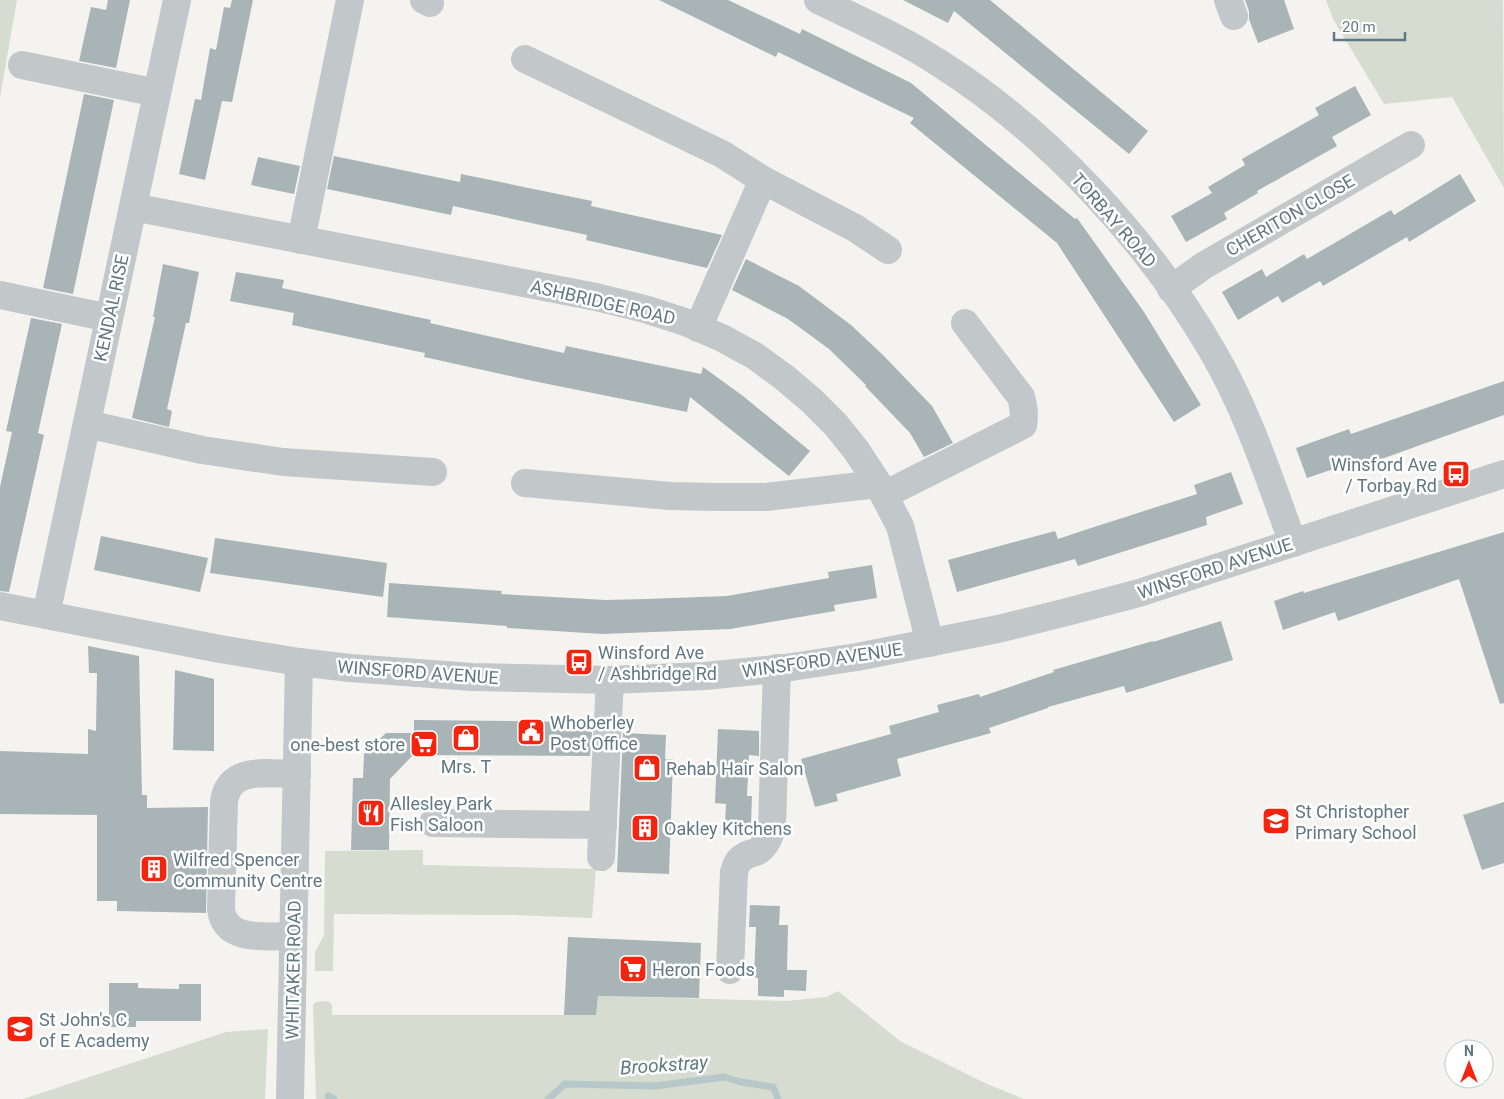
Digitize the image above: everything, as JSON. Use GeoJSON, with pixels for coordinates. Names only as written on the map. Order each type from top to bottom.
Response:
{"type":"FeatureCollection","features":[{"type":"Feature","properties":{"kind":"street","name":"KENDAL RISE"},"geometry":{"type":"LineString","coordinates":[[46,615],[177,0]]}},
{"type":"Feature","properties":{"kind":"street"},"geometry":{"type":"LineString","coordinates":[[301,240],[350,0]]}},
{"type":"Feature","properties":{"kind":"street","name":"TORBAY ROAD"},"geometry":{"type":"LineString","coordinates":[[818,0],[900,40],[939,62],[981,92],[1025,127],[1081,180],[1122,223],[1171,289],[1213,352],[1251,428],[1294,543]]}},
{"type":"Feature","properties":{"kind":"street"},"geometry":{"type":"LineString","coordinates":[[524,59],[722,154],[763,180],[855,228],[888,250]]}},
{"type":"Feature","properties":{"kind":"street"},"geometry":{"type":"LineString","coordinates":[[22,65],[157,93]]}},
{"type":"Feature","properties":{"kind":"street","name":"CHERITON CLOSE"},"geometry":{"type":"LineString","coordinates":[[1171,289],[1203,266],[1411,145]]}},
{"type":"Feature","properties":{"kind":"street"},"geometry":{"type":"LineString","coordinates":[[698,328],[763,180]]}},
{"type":"Feature","properties":{"kind":"street","name":"ASHBRIDGE ROAD"},"geometry":{"type":"LineString","coordinates":[[133,207],[645,309],[685,322],[722,338],[755,356],[812,401],[841,431],[856,450],[881,490],[900,526],[930,643]]}},
{"type":"Feature","properties":{"kind":"street"},"geometry":{"type":"LineString","coordinates":[[0,295],[109,318]]}},
{"type":"Feature","properties":{"kind":"street"},"geometry":{"type":"LineString","coordinates":[[525,483],[670,496],[717,498],[881,490],[1022,425],[1024,407],[1021,398],[965,322]]}},
{"type":"Feature","properties":{"kind":"street"},"geometry":{"type":"LineString","coordinates":[[86,424],[202,450],[283,462],[433,472]]}},
{"type":"Feature","properties":{"kind":"street","name":"WINSFORD AVENUE"},"geometry":{"type":"LineString","coordinates":[[0,606],[220,649],[350,668],[472,677],[610,680],[705,676],[857,657],[998,629],[1139,593],[1504,474]]}},
{"type":"Feature","properties":{"kind":"street","name":"WHITAKER ROAD"},"geometry":{"type":"LineString","coordinates":[[290,1099],[299,662]]}},
{"type":"Feature","properties":{"kind":"street"},"geometry":{"type":"LineString","coordinates":[[730,970],[734,872],[738,862],[745,855],[757,852],[765,844],[770,836],[772,826],[777,668]]}},
{"type":"Feature","properties":{"kind":"street"},"geometry":{"type":"LineString","coordinates":[[601,857],[610,680]]}},
{"type":"Feature","properties":{"kind":"street"},"geometry":{"type":"LineString","coordinates":[[293,936],[252,935],[236,932],[225,922],[222,909],[224,801],[230,784],[237,778],[254,774],[297,774]]}},
{"type":"Feature","properties":{"kind":"street"},"geometry":{"type":"LineString","coordinates":[[433,823],[602,825]]}},
{"type":"Feature","properties":{"kind":"shaded area"},"geometry":{"type":"Polygon","coordinates":[[[0,0],[17,0],[0,97],[0,0]]]}},
{"type":"Feature","properties":{"kind":"shaded area"},"geometry":{"type":"Polygon","coordinates":[[[1326,0],[1503,0],[1504,188],[1452,97],[1384,104],[1333,19],[1326,0]]]}},
{"type":"Feature","properties":{"kind":"shaded area"},"geometry":{"type":"Polygon","coordinates":[[[423,850],[423,865],[596,869],[592,918],[512,915],[334,914],[333,971],[315,971],[315,952],[324,935],[325,851],[423,850]]]}},
{"type":"Feature","properties":{"kind":"shaded area"},"geometry":{"type":"Polygon","coordinates":[[[838,991],[900,1041],[987,1084],[1024,1099],[316,1099],[313,1005],[316,1002],[328,1001],[332,1005],[332,1015],[596,1015],[598,996],[787,1001],[826,997],[838,991]]]}},
{"type":"Feature","properties":{"kind":"shaded area"},"geometry":{"type":"Polygon","coordinates":[[[268,1029],[265,1099],[23,1099],[226,1032],[268,1029]]]}},
{"type":"Feature","properties":{"kind":"building"},"geometry":{"type":"Polygon","coordinates":[[[108,0],[130,0],[116,68],[79,61],[91,7],[106,10],[108,0]]]}},
{"type":"Feature","properties":{"kind":"building"},"geometry":{"type":"Polygon","coordinates":[[[232,0],[253,0],[232,102],[222,101],[205,180],[179,174],[195,99],[201,100],[210,48],[216,50],[224,7],[230,8],[232,0]]]}},
{"type":"Feature","properties":{"kind":"building"},"geometry":{"type":"Polygon","coordinates":[[[659,0],[728,0],[800,34],[802,29],[911,83],[1075,219],[1077,218],[1144,312],[1201,405],[1174,422],[1057,243],[910,123],[914,118],[778,52],[776,57],[659,0]]]}},
{"type":"Feature","properties":{"kind":"building"},"geometry":{"type":"Polygon","coordinates":[[[903,0],[990,0],[1148,131],[1129,154],[954,11],[948,23],[903,0]]]}},
{"type":"Feature","properties":{"kind":"building"},"geometry":{"type":"Polygon","coordinates":[[[1245,0],[1284,0],[1294,29],[1258,43],[1249,19],[1249,11],[1245,0]]]}},
{"type":"Feature","properties":{"kind":"building"},"geometry":{"type":"Polygon","coordinates":[[[1355,86],[1371,115],[1332,137],[1337,146],[1257,191],[1258,193],[1224,213],[1227,219],[1186,242],[1171,216],[1212,193],[1208,187],[1245,165],[1242,159],[1319,115],[1315,108],[1355,86]]]}},
{"type":"Feature","properties":{"kind":"building"},"geometry":{"type":"Polygon","coordinates":[[[84,94],[114,100],[73,294],[43,288],[84,94]]]}},
{"type":"Feature","properties":{"kind":"building"},"geometry":{"type":"Polygon","coordinates":[[[334,156],[460,182],[461,174],[592,201],[591,206],[722,235],[707,268],[586,240],[587,235],[453,206],[451,215],[327,189],[334,156]]]}},
{"type":"Feature","properties":{"kind":"building"},"geometry":{"type":"Polygon","coordinates":[[[258,157],[300,166],[294,194],[251,185],[258,157]]]}},
{"type":"Feature","properties":{"kind":"building"},"geometry":{"type":"Polygon","coordinates":[[[1460,174],[1476,201],[1409,242],[1407,237],[1323,286],[1320,281],[1282,303],[1278,296],[1238,320],[1222,292],[1262,269],[1266,277],[1304,254],[1307,259],[1391,210],[1394,215],[1460,174]]]}},
{"type":"Feature","properties":{"kind":"building"},"geometry":{"type":"Polygon","coordinates":[[[746,259],[799,286],[851,325],[932,406],[953,443],[924,457],[910,433],[866,385],[829,349],[788,319],[732,290],[746,259]]]}},
{"type":"Feature","properties":{"kind":"building"},"geometry":{"type":"Polygon","coordinates":[[[163,264],[199,272],[189,323],[186,323],[167,409],[172,411],[169,427],[132,418],[155,317],[153,317],[163,264]]]}},
{"type":"Feature","properties":{"kind":"building"},"geometry":{"type":"Polygon","coordinates":[[[236,272],[284,280],[282,288],[431,320],[430,323],[564,353],[566,346],[701,374],[703,367],[743,396],[810,451],[789,476],[690,397],[687,412],[424,357],[425,353],[292,325],[294,313],[230,301],[236,272]]]}},
{"type":"Feature","properties":{"kind":"building"},"geometry":{"type":"Polygon","coordinates":[[[31,318],[62,324],[38,433],[44,435],[9,592],[0,591],[0,487],[12,432],[6,431],[31,318]]]}},
{"type":"Feature","properties":{"kind":"building"},"geometry":{"type":"Polygon","coordinates":[[[1504,381],[1504,415],[1362,466],[1360,460],[1307,478],[1296,448],[1349,429],[1351,434],[1504,381]]]}},
{"type":"Feature","properties":{"kind":"building"},"geometry":{"type":"Polygon","coordinates":[[[1231,472],[1243,504],[1206,517],[1207,525],[1078,566],[1075,559],[957,592],[948,560],[1055,531],[1058,539],[1197,494],[1194,485],[1231,472]]]}},
{"type":"Feature","properties":{"kind":"building"},"geometry":{"type":"Polygon","coordinates":[[[1504,532],[1504,703],[1500,704],[1459,579],[1338,621],[1335,612],[1283,630],[1274,601],[1504,532]]]}},
{"type":"Feature","properties":{"kind":"building"},"geometry":{"type":"Polygon","coordinates":[[[101,536],[208,558],[200,592],[94,570],[101,536]]]}},
{"type":"Feature","properties":{"kind":"building"},"geometry":{"type":"Polygon","coordinates":[[[215,538],[387,563],[383,597],[210,573],[215,538]]]}},
{"type":"Feature","properties":{"kind":"building"},"geometry":{"type":"Polygon","coordinates":[[[872,565],[877,598],[834,605],[835,611],[730,629],[602,634],[507,628],[507,626],[387,617],[389,583],[502,591],[501,594],[606,600],[727,596],[829,578],[828,572],[872,565]]]}},
{"type":"Feature","properties":{"kind":"building"},"geometry":{"type":"Polygon","coordinates":[[[1221,621],[1233,660],[1126,693],[1124,686],[1048,707],[989,728],[991,733],[897,759],[901,776],[836,794],[838,801],[815,807],[801,759],[891,734],[889,726],[939,712],[937,705],[979,694],[980,697],[1054,672],[1053,670],[1221,621]]]}},
{"type":"Feature","properties":{"kind":"building"},"geometry":{"type":"Polygon","coordinates":[[[88,646],[139,656],[142,795],[147,795],[147,808],[208,807],[206,913],[117,911],[117,901],[97,901],[97,815],[0,814],[0,751],[88,754],[88,729],[96,731],[97,673],[89,673],[88,646]]]}},
{"type":"Feature","properties":{"kind":"building"},"geometry":{"type":"Polygon","coordinates":[[[175,670],[214,679],[214,751],[173,750],[175,670]]]}},
{"type":"Feature","properties":{"kind":"building"},"geometry":{"type":"Polygon","coordinates":[[[414,720],[589,722],[589,732],[592,732],[590,756],[413,755],[390,779],[389,850],[351,850],[353,778],[363,778],[364,754],[386,733],[414,733],[414,720]]]}},
{"type":"Feature","properties":{"kind":"building"},"geometry":{"type":"Polygon","coordinates":[[[718,729],[759,731],[759,756],[749,755],[747,796],[752,796],[751,825],[725,823],[726,804],[715,803],[718,729]]]}},
{"type":"Feature","properties":{"kind":"building"},"geometry":{"type":"Polygon","coordinates":[[[623,733],[666,735],[665,759],[673,759],[669,874],[617,872],[623,733]]]}},
{"type":"Feature","properties":{"kind":"building"},"geometry":{"type":"Polygon","coordinates":[[[1504,802],[1504,863],[1482,870],[1463,815],[1504,802]]]}},
{"type":"Feature","properties":{"kind":"building"},"geometry":{"type":"Polygon","coordinates":[[[750,905],[780,906],[779,925],[788,925],[787,970],[807,970],[806,991],[784,990],[784,997],[758,996],[758,978],[754,977],[756,927],[749,927],[750,905]]]}},
{"type":"Feature","properties":{"kind":"building","name":"Heron Foods"},"geometry":{"type":"Polygon","coordinates":[[[568,937],[701,943],[699,998],[598,996],[596,1015],[564,1015],[568,937]]]}},
{"type":"Feature","properties":{"kind":"building"},"geometry":{"type":"Polygon","coordinates":[[[109,983],[138,983],[138,988],[179,989],[179,984],[201,984],[201,1021],[136,1021],[136,1027],[109,1027],[109,983]]]}},
{"type":"Feature","properties":{"kind":"waterway","name":"Brookstray"},"geometry":{"type":"LineString","coordinates":[[548,1099],[565,1084],[655,1086],[724,1077],[773,1087],[778,1099]]}},
{"type":"Feature","properties":{"kind":"waterway","name":"Brookstray"},"geometry":{"type":"LineString","coordinates":[[328,1096],[334,1099]]}},
{"type":"Feature","properties":{"kind":"place","name":"Winsford Ave / Torbay Rd"},"geometry":{"type":"Point","coordinates":[1456,474]}},
{"type":"Feature","properties":{"kind":"place","name":"Winsford Ave / Ashbridge Rd"},"geometry":{"type":"Point","coordinates":[579,662]}},
{"type":"Feature","properties":{"kind":"place","name":"Whoberley Post Office"},"geometry":{"type":"Point","coordinates":[531,732]}},
{"type":"Feature","properties":{"kind":"place","name":"Mrs. T"},"geometry":{"type":"Point","coordinates":[466,738]}},
{"type":"Feature","properties":{"kind":"place","name":"one-best store"},"geometry":{"type":"Point","coordinates":[424,744]}},
{"type":"Feature","properties":{"kind":"place","name":"Rehab Hair Salon"},"geometry":{"type":"Point","coordinates":[647,768]}},
{"type":"Feature","properties":{"kind":"place","name":"Allesley Park Fish Saloon"},"geometry":{"type":"Point","coordinates":[371,813]}},
{"type":"Feature","properties":{"kind":"place","name":"St Christopher Primary School"},"geometry":{"type":"Point","coordinates":[1276,821]}},
{"type":"Feature","properties":{"kind":"place","name":"Oakley Kitchens"},"geometry":{"type":"Point","coordinates":[645,828]}},
{"type":"Feature","properties":{"kind":"place","name":"Wilfred Spencer Community Centre"},"geometry":{"type":"Point","coordinates":[154,869]}},
{"type":"Feature","properties":{"kind":"place","name":"Heron Foods"},"geometry":{"type":"Point","coordinates":[633,969]}},
{"type":"Feature","properties":{"kind":"place","name":"St John's C of E Academy"},"geometry":{"type":"Point","coordinates":[20,1029]}}]}
